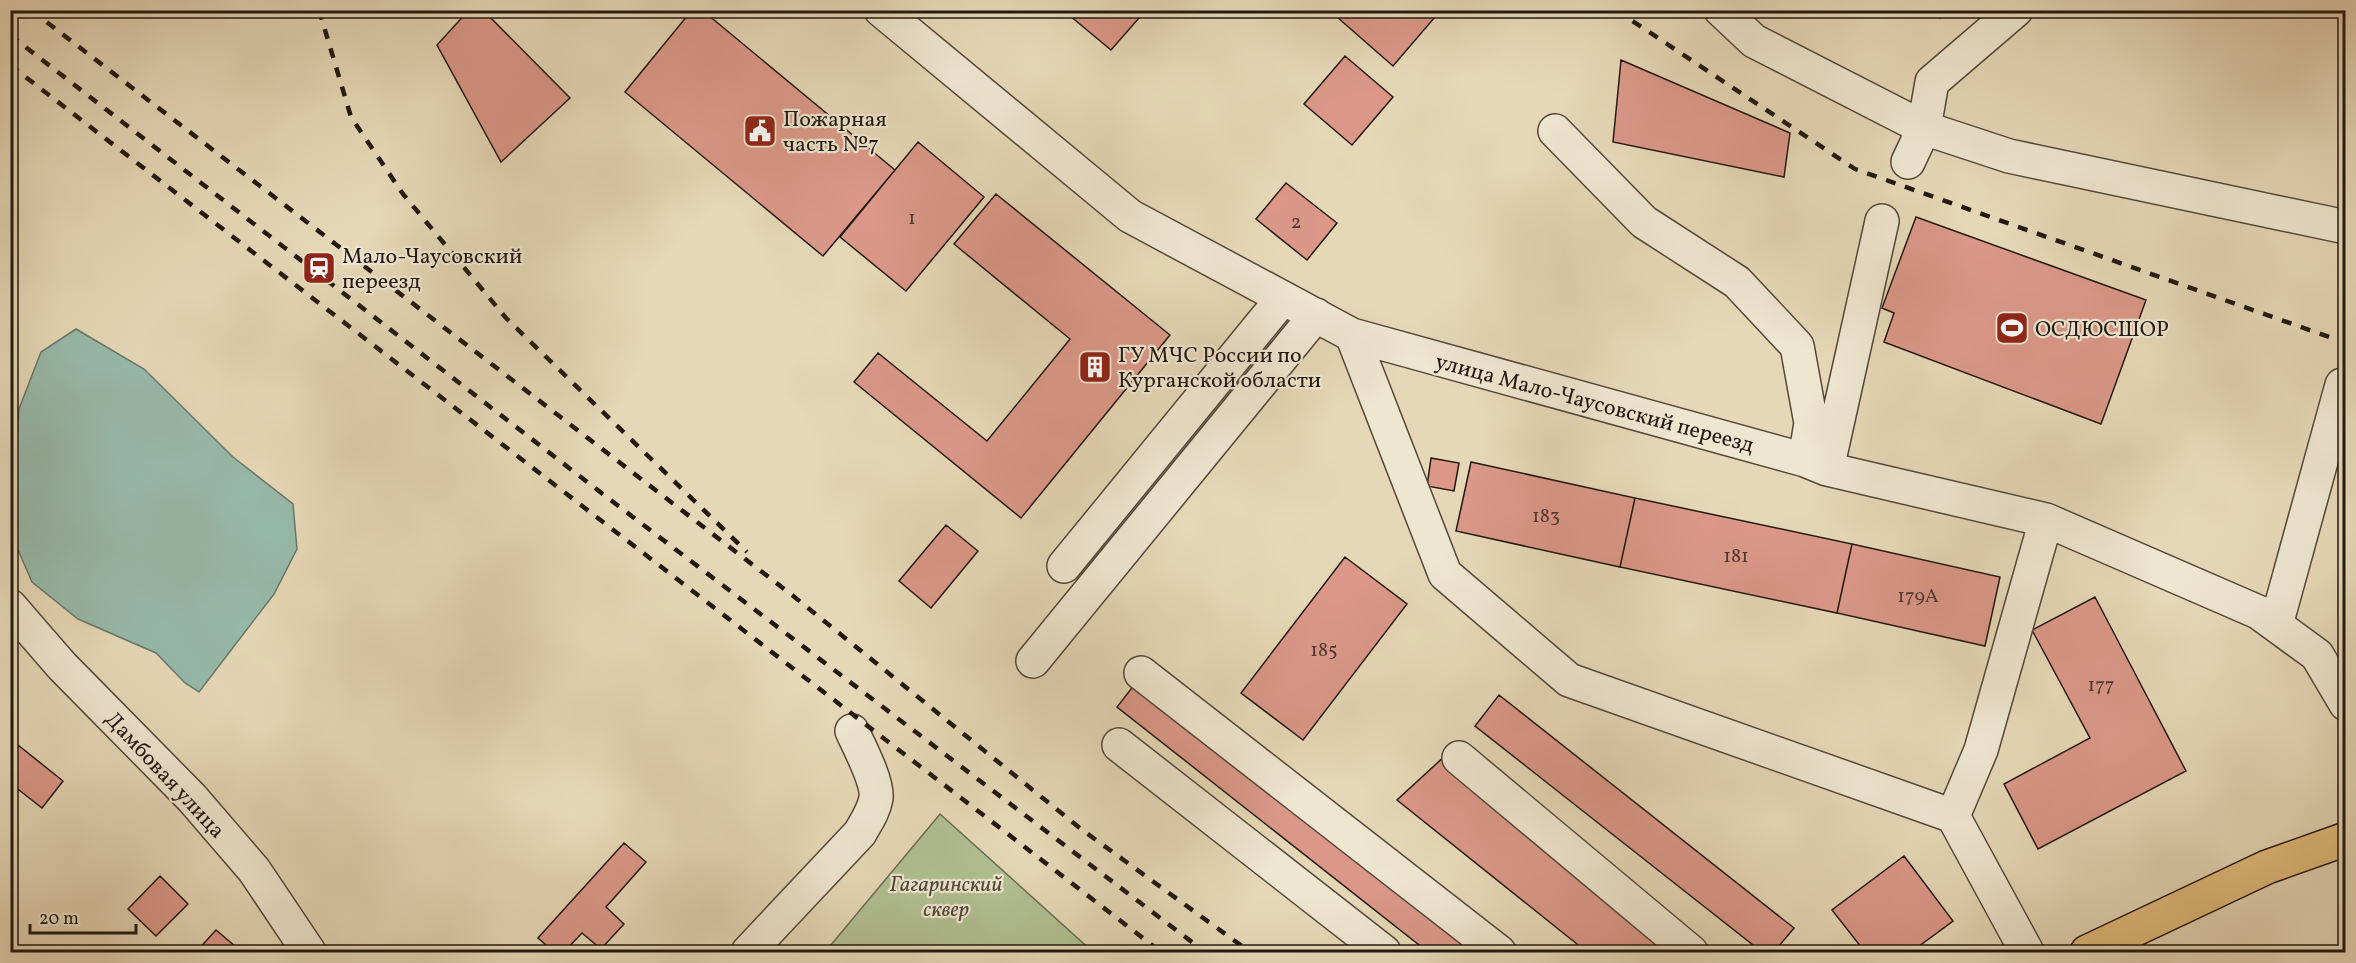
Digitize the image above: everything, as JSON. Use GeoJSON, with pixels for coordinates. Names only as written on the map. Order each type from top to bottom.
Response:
{"type":"FeatureCollection","features":[{"type":"Feature","properties":{"kind":"main road"},"geometry":{"type":"LineString","coordinates":[[2087,952],[2267,867],[2346,839]]}},
{"type":"Feature","properties":{"kind":"street","name":"улица Мало-Чаусовский переезд"},"geometry":{"type":"LineString","coordinates":[[881,10],[1130,216],[1352,335],[1816,464],[2046,520],[2258,612],[2317,655],[2346,704]]}},
{"type":"Feature","properties":{"kind":"street"},"geometry":{"type":"LineString","coordinates":[[1721,10],[1754,41],[1924,128],[2009,156],[2346,227]]}},
{"type":"Feature","properties":{"kind":"street"},"geometry":{"type":"LineString","coordinates":[[1908,162],[1924,128],[1932,82],[2016,10]]}},
{"type":"Feature","properties":{"kind":"street"},"geometry":{"type":"LineString","coordinates":[[1555,131],[1644,222],[1737,282],[1797,346],[1816,464]]}},
{"type":"Feature","properties":{"kind":"street"},"geometry":{"type":"LineString","coordinates":[[1816,464],[1882,221]]}},
{"type":"Feature","properties":{"kind":"street"},"geometry":{"type":"LineString","coordinates":[[1064,566],[1283,298]]}},
{"type":"Feature","properties":{"kind":"street"},"geometry":{"type":"LineString","coordinates":[[1033,661],[1316,315]]}},
{"type":"Feature","properties":{"kind":"street"},"geometry":{"type":"LineString","coordinates":[[1352,335],[1445,574],[1569,680],[1953,816],[2027,952]]}},
{"type":"Feature","properties":{"kind":"street"},"geometry":{"type":"LineString","coordinates":[[2276,626],[2342,385]]}},
{"type":"Feature","properties":{"kind":"street"},"geometry":{"type":"LineString","coordinates":[[1953,816],[1981,750],[2046,520]]}},
{"type":"Feature","properties":{"kind":"street","name":"Дамбовая улица"},"geometry":{"type":"LineString","coordinates":[[10,606],[62,666],[192,798],[254,870],[309,952]]}},
{"type":"Feature","properties":{"kind":"street"},"geometry":{"type":"LineString","coordinates":[[1141,673],[1499,952]]}},
{"type":"Feature","properties":{"kind":"street"},"geometry":{"type":"LineString","coordinates":[[748,952],[860,833],[870,815],[877,797],[868,763],[852,730]]}},
{"type":"Feature","properties":{"kind":"street"},"geometry":{"type":"LineString","coordinates":[[1119,745],[1384,952]]}},
{"type":"Feature","properties":{"kind":"street"},"geometry":{"type":"LineString","coordinates":[[1459,758],[1690,952]]}},
{"type":"Feature","properties":{"kind":"green space","name":"Гагаринский сквер"},"geometry":{"type":"Polygon","coordinates":[[[940,814],[1093,952],[825,952],[940,814]]]}},
{"type":"Feature","properties":{"kind":"shaded area"},"geometry":{"type":"Polygon","coordinates":[[[76,329],[144,369],[233,457],[293,504],[297,549],[274,594],[199,692],[185,683],[156,653],[78,619],[32,582],[16,545],[14,490],[19,409],[41,352],[76,329]]]}},
{"type":"Feature","properties":{"kind":"building"},"geometry":{"type":"Polygon","coordinates":[[[469,10],[483,10],[570,98],[501,162],[437,45],[469,10]]]}},
{"type":"Feature","properties":{"kind":"building","name":"Пожарная часть №7"},"geometry":{"type":"Polygon","coordinates":[[[692,10],[702,10],[895,170],[823,256],[625,92],[692,10]]]}},
{"type":"Feature","properties":{"kind":"building"},"geometry":{"type":"Polygon","coordinates":[[[1063,10],[1146,10],[1111,50],[1063,10]]]}},
{"type":"Feature","properties":{"kind":"building"},"geometry":{"type":"Polygon","coordinates":[[[1329,10],[1441,10],[1393,66],[1329,10]]]}},
{"type":"Feature","properties":{"kind":"building"},"geometry":{"type":"Polygon","coordinates":[[[1933,10],[1949,10],[1940,18],[1933,10]]]}},
{"type":"Feature","properties":{"kind":"building"},"geometry":{"type":"Polygon","coordinates":[[[1345,56],[1393,97],[1352,145],[1304,104],[1345,56]]]}},
{"type":"Feature","properties":{"kind":"building"},"geometry":{"type":"Polygon","coordinates":[[[1621,60],[1790,133],[1784,177],[1613,142],[1621,60]]]}},
{"type":"Feature","properties":{"kind":"building"},"geometry":{"type":"Polygon","coordinates":[[[918,142],[984,197],[906,291],[840,237],[918,142]]]}},
{"type":"Feature","properties":{"kind":"building"},"geometry":{"type":"Polygon","coordinates":[[[1286,183],[1337,223],[1307,260],[1256,219],[1286,183]]]}},
{"type":"Feature","properties":{"kind":"building","name":"ГУ МЧС России по Курганской области"},"geometry":{"type":"Polygon","coordinates":[[[996,194],[1170,335],[1021,518],[854,382],[878,353],[987,441],[1070,339],[954,244],[996,194]]]}},
{"type":"Feature","properties":{"kind":"building","name":"ОСДЮСШОР"},"geometry":{"type":"Polygon","coordinates":[[[1916,217],[2146,300],[2101,424],[1884,342],[1894,313],[1882,308],[1916,217]]]}},
{"type":"Feature","properties":{"kind":"building"},"geometry":{"type":"Polygon","coordinates":[[[1431,458],[1459,463],[1454,491],[1427,486],[1431,458]]]}},
{"type":"Feature","properties":{"kind":"building"},"geometry":{"type":"Polygon","coordinates":[[[1471,462],[1635,498],[1620,567],[1456,531],[1471,462]]]}},
{"type":"Feature","properties":{"kind":"building"},"geometry":{"type":"Polygon","coordinates":[[[1635,498],[1852,544],[1837,613],[1620,567],[1635,498]]]}},
{"type":"Feature","properties":{"kind":"building"},"geometry":{"type":"Polygon","coordinates":[[[946,525],[978,551],[931,608],[899,581],[946,525]]]}},
{"type":"Feature","properties":{"kind":"building"},"geometry":{"type":"Polygon","coordinates":[[[1852,544],[2000,577],[1985,646],[1837,613],[1852,544]]]}},
{"type":"Feature","properties":{"kind":"building"},"geometry":{"type":"Polygon","coordinates":[[[1345,557],[1407,604],[1303,740],[1241,693],[1345,557]]]}},
{"type":"Feature","properties":{"kind":"building"},"geometry":{"type":"Polygon","coordinates":[[[2095,597],[2186,771],[2038,849],[2004,784],[2090,738],[2032,630],[2095,597]]]}},
{"type":"Feature","properties":{"kind":"building"},"geometry":{"type":"Polygon","coordinates":[[[1138,680],[1484,952],[1428,952],[1117,707],[1138,680]]]}},
{"type":"Feature","properties":{"kind":"building"},"geometry":{"type":"Polygon","coordinates":[[[1499,695],[1794,928],[1774,952],[1762,952],[1475,726],[1499,695]]]}},
{"type":"Feature","properties":{"kind":"building"},"geometry":{"type":"Polygon","coordinates":[[[18,745],[63,781],[42,808],[10,783],[10,754],[18,745]]]}},
{"type":"Feature","properties":{"kind":"building"},"geometry":{"type":"Polygon","coordinates":[[[1447,754],[1683,952],[1587,952],[1397,800],[1447,754]]]}},
{"type":"Feature","properties":{"kind":"building"},"geometry":{"type":"Polygon","coordinates":[[[624,843],[646,862],[606,907],[624,924],[601,949],[582,933],[564,952],[554,952],[538,938],[624,843]]]}},
{"type":"Feature","properties":{"kind":"building"},"geometry":{"type":"Polygon","coordinates":[[[1904,856],[1953,921],[1911,952],[1865,952],[1832,910],[1904,856]]]}},
{"type":"Feature","properties":{"kind":"building"},"geometry":{"type":"Polygon","coordinates":[[[160,876],[188,904],[156,936],[128,909],[160,876]]]}},
{"type":"Feature","properties":{"kind":"building"},"geometry":{"type":"Polygon","coordinates":[[[216,930],[242,952],[196,952],[216,930]]]}},
{"type":"Feature","properties":{"kind":"railway"},"geometry":{"type":"LineString","coordinates":[[31,10],[792,595],[1081,829],[1250,952]]}},
{"type":"Feature","properties":{"kind":"railway"},"geometry":{"type":"LineString","coordinates":[[319,10],[351,117],[403,194],[506,318],[747,552]]}},
{"type":"Feature","properties":{"kind":"railway"},"geometry":{"type":"LineString","coordinates":[[1616,10],[1855,169],[2346,343]]}},
{"type":"Feature","properties":{"kind":"railway"},"geometry":{"type":"LineString","coordinates":[[10,35],[604,495],[1205,952]]}},
{"type":"Feature","properties":{"kind":"railway"},"geometry":{"type":"LineString","coordinates":[[10,65],[1161,952]]}},
{"type":"Feature","properties":{"kind":"place","name":"Пожарная часть №7"},"geometry":{"type":"Point","coordinates":[760,131]}},
{"type":"Feature","properties":{"kind":"place","name":"Мало-Чаусовский переезд"},"geometry":{"type":"Point","coordinates":[319,268]}},
{"type":"Feature","properties":{"kind":"place","name":"ОСДЮСШОР"},"geometry":{"type":"Point","coordinates":[2012,328]}},
{"type":"Feature","properties":{"kind":"place","name":"ГУ МЧС России по Курганской области"},"geometry":{"type":"Point","coordinates":[1095,367]}}]}
